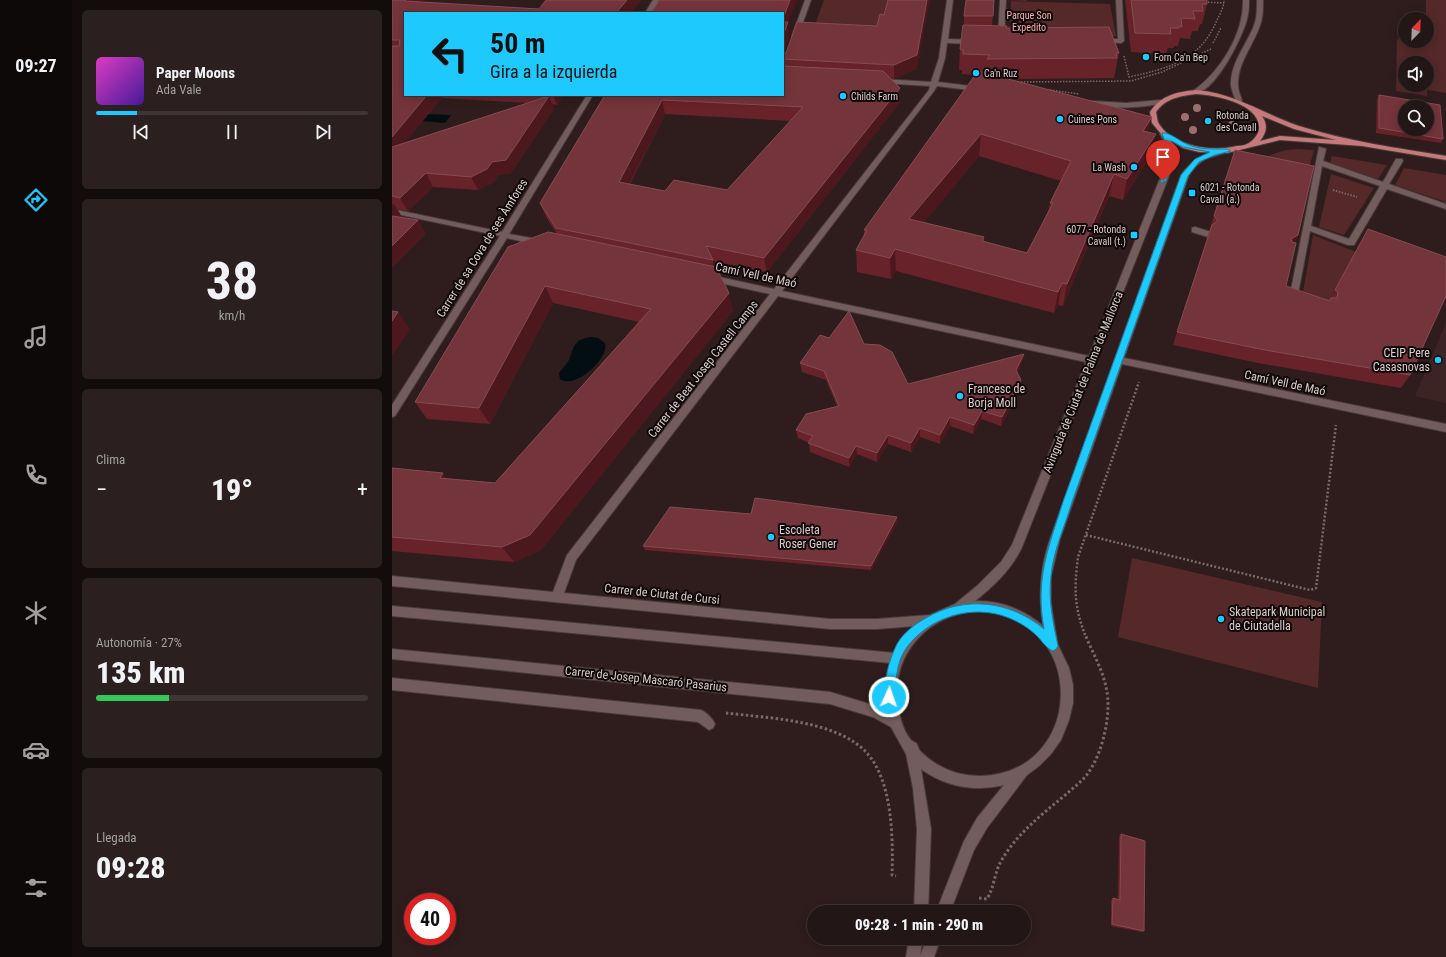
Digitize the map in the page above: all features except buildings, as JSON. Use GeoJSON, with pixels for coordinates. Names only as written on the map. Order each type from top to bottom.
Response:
{"type":"FeatureCollection","features":[{"type":"Feature","properties":{"kind":"main road"},"geometry":{"type":"LineString","coordinates":[[1362,144],[1286,124],[1252,109],[1239,101],[1218,94],[1195,92],[1176,94],[1161,102],[1153,112],[1155,123],[1164,134],[1174,141],[1192,148],[1213,152],[1227,151],[1280,138],[1362,144],[1446,158]]}},
{"type":"Feature","properties":{"kind":"main road"},"geometry":{"type":"LineString","coordinates":[[1250,146],[1258,140],[1262,132],[1263,125],[1259,117],[1252,109]]}},
{"type":"Feature","properties":{"kind":"street"},"geometry":{"type":"LineString","coordinates":[[649,12],[656,0]]}},
{"type":"Feature","properties":{"kind":"street"},"geometry":{"type":"LineString","coordinates":[[791,44],[808,0]]}},
{"type":"Feature","properties":{"kind":"street","name":"Carrer de Beat Josep Castell Camps"},"geometry":{"type":"LineString","coordinates":[[557,597],[571,558],[932,90],[942,58],[950,0]]}},
{"type":"Feature","properties":{"kind":"street"},"geometry":{"type":"LineString","coordinates":[[1004,0],[997,42],[1008,42]]}},
{"type":"Feature","properties":{"kind":"street"},"geometry":{"type":"LineString","coordinates":[[1092,41],[1121,40],[1119,0]]}},
{"type":"Feature","properties":{"kind":"street"},"geometry":{"type":"LineString","coordinates":[[1195,92],[1206,84],[1220,68],[1243,21],[1247,5],[1246,0]]}},
{"type":"Feature","properties":{"kind":"street"},"geometry":{"type":"LineString","coordinates":[[1239,101],[1234,90],[1234,73],[1251,40],[1257,24],[1261,7],[1260,0]]}},
{"type":"Feature","properties":{"kind":"street"},"geometry":{"type":"LineString","coordinates":[[944,41],[979,42]]}},
{"type":"Feature","properties":{"kind":"street"},"geometry":{"type":"LineString","coordinates":[[874,81],[935,84],[987,90]]}},
{"type":"Feature","properties":{"kind":"street","name":"Carrer de sa Cova de ses Àmfores"},"geometry":{"type":"LineString","coordinates":[[392,413],[589,96]]}},
{"type":"Feature","properties":{"kind":"street"},"geometry":{"type":"LineString","coordinates":[[1082,102],[1113,106],[1161,102]]}},
{"type":"Feature","properties":{"kind":"street","name":"Avinguda de Ciutat de Palma de Mallorca"},"geometry":{"type":"LineString","coordinates":[[956,610],[986,586],[1009,563],[1171,161],[1172,152],[1170,143],[1164,134]]}},
{"type":"Feature","properties":{"kind":"street"},"geometry":{"type":"LineString","coordinates":[[1307,301],[1294,295],[1322,149]]}},
{"type":"Feature","properties":{"kind":"street","name":"Avinguda de Ciutat de Palma de Mallorca"},"geometry":{"type":"LineString","coordinates":[[1053,646],[1045,608],[1046,576],[1050,556],[1118,360],[1185,175],[1197,160],[1214,153],[1227,151]]}},
{"type":"Feature","properties":{"kind":"street"},"geometry":{"type":"LineString","coordinates":[[1307,227],[1351,243],[1399,161]]}},
{"type":"Feature","properties":{"kind":"street"},"geometry":{"type":"LineString","coordinates":[[1319,162],[1446,207]]}},
{"type":"Feature","properties":{"kind":"street"},"geometry":{"type":"LineString","coordinates":[[392,211],[549,244]]}},
{"type":"Feature","properties":{"kind":"street"},"geometry":{"type":"LineString","coordinates":[[1195,230],[1208,234]]}},
{"type":"Feature","properties":{"kind":"street"},"geometry":{"type":"LineString","coordinates":[[1290,253],[1302,256]]}},
{"type":"Feature","properties":{"kind":"street","name":"Camí Vell de Maó"},"geometry":{"type":"LineString","coordinates":[[700,276],[1091,360]]}},
{"type":"Feature","properties":{"kind":"street","name":"Camí Vell de Maó"},"geometry":{"type":"LineString","coordinates":[[1118,360],[1446,428]]}},
{"type":"Feature","properties":{"kind":"street","name":"Carrer de Ciutat de Cursi"},"geometry":{"type":"LineString","coordinates":[[392,581],[830,624],[877,624],[929,620]]}},
{"type":"Feature","properties":{"kind":"street"},"geometry":{"type":"LineString","coordinates":[[973,607],[1009,613],[1025,621],[1040,632],[1053,646],[1066,672],[1069,686],[1068,715],[1064,729],[1047,754],[1022,772],[1003,778],[982,780],[962,778],[943,771],[926,760],[911,747],[896,723],[889,697],[891,670],[895,658],[909,636],[929,620],[942,613],[973,607]]}},
{"type":"Feature","properties":{"kind":"street"},"geometry":{"type":"LineString","coordinates":[[392,611],[895,658]]}},
{"type":"Feature","properties":{"kind":"street","name":"Carrer de Josep Mascaró Pasarius"},"geometry":{"type":"LineString","coordinates":[[392,654],[830,698],[876,712],[896,723]]}},
{"type":"Feature","properties":{"kind":"street"},"geometry":{"type":"LineString","coordinates":[[392,684],[701,716],[709,724]]}},
{"type":"Feature","properties":{"kind":"street"},"geometry":{"type":"LineString","coordinates":[[911,747],[919,788],[924,829],[921,905]]}},
{"type":"Feature","properties":{"kind":"street"},"geometry":{"type":"LineString","coordinates":[[946,905],[969,846],[982,823],[1022,772]]}},
{"type":"Feature","properties":{"kind":"street"},"geometry":{"type":"LineString","coordinates":[[913,957],[915,945]]}},
{"type":"Feature","properties":{"kind":"street"},"geometry":{"type":"LineString","coordinates":[[927,957],[931,945]]}},
{"type":"Feature","properties":{"kind":"path"},"geometry":{"type":"LineString","coordinates":[[1121,40],[1129,77],[1156,70],[1186,59],[1206,42],[1224,0]]}},
{"type":"Feature","properties":{"kind":"path"},"geometry":{"type":"LineString","coordinates":[[1201,2],[1224,3]]}},
{"type":"Feature","properties":{"kind":"path"},"geometry":{"type":"LineString","coordinates":[[1013,82],[1131,81],[1147,78],[1164,72],[1210,49]]}},
{"type":"Feature","properties":{"kind":"path"},"geometry":{"type":"LineString","coordinates":[[1315,185],[1375,202]]}},
{"type":"Feature","properties":{"kind":"path"},"geometry":{"type":"LineString","coordinates":[[979,898],[987,900],[993,889],[999,865],[1016,840],[1044,811],[1081,782],[1098,756],[1108,722],[1107,689],[1099,663],[1087,640],[1077,613],[1074,586],[1078,557],[1139,382],[1142,378]]}},
{"type":"Feature","properties":{"kind":"path"},"geometry":{"type":"LineString","coordinates":[[1086,535],[1310,590],[1316,588],[1336,420]]}},
{"type":"Feature","properties":{"kind":"path"},"geometry":{"type":"LineString","coordinates":[[726,713],[815,727],[842,736],[865,751],[879,774],[887,800],[893,834],[892,875],[896,876]]}},
{"type":"Feature","properties":{"kind":"shaded area"},"geometry":{"type":"Polygon","coordinates":[[[427,114],[451,115],[445,123],[421,121],[427,114]]]}},
{"type":"Feature","properties":{"kind":"shaded area","name":"CEIP Pere Casasnovas"},"geometry":{"type":"Polygon","coordinates":[[[1446,323],[1446,403],[1415,396],[1446,323]]]}},
{"type":"Feature","properties":{"kind":"shaded area"},"geometry":{"type":"Polygon","coordinates":[[[585,338],[598,338],[605,343],[605,349],[597,364],[590,371],[574,380],[566,381],[560,379],[559,373],[569,360],[576,344],[585,338]]]}},
{"type":"Feature","properties":{"kind":"green space"},"geometry":{"type":"Polygon","coordinates":[[[824,0],[890,0],[884,28],[811,36],[824,0]]]}},
{"type":"Feature","properties":{"kind":"green space"},"geometry":{"type":"Polygon","coordinates":[[[1426,0],[1446,0],[1446,93],[1434,91],[1434,56],[1398,56],[1398,91],[1396,91],[1397,39],[1398,48],[1434,48],[1434,12],[1426,12],[1426,0]]]}},
{"type":"Feature","properties":{"kind":"green space","name":"Parque Son Expedito"},"geometry":{"type":"Polygon","coordinates":[[[1011,1],[1110,4],[1116,36],[1010,39],[1011,1]]]}},
{"type":"Feature","properties":{"kind":"green space"},"geometry":{"type":"Polygon","coordinates":[[[1402,92],[1427,92],[1427,96],[1402,92]]]}},
{"type":"Feature","properties":{"kind":"green space"},"geometry":{"type":"Polygon","coordinates":[[[1286,150],[1314,150],[1306,180],[1265,157],[1286,150]]]}},
{"type":"Feature","properties":{"kind":"green space"},"geometry":{"type":"Polygon","coordinates":[[[1332,156],[1387,165],[1378,179],[1330,163],[1332,156]]]}},
{"type":"Feature","properties":{"kind":"green space"},"geometry":{"type":"Polygon","coordinates":[[[1404,168],[1446,175],[1446,202],[1395,185],[1404,168]]]}},
{"type":"Feature","properties":{"kind":"green space"},"geometry":{"type":"Polygon","coordinates":[[[1331,174],[1374,188],[1344,235],[1319,227],[1331,174]]]}},
{"type":"Feature","properties":{"kind":"green space"},"geometry":{"type":"Polygon","coordinates":[[[1313,235],[1356,252],[1329,303],[1303,292],[1313,235]]]}},
{"type":"Feature","properties":{"kind":"green space","name":"Skatepark Municipal de Ciutadella"},"geometry":{"type":"Polygon","coordinates":[[[1132,558],[1322,602],[1318,688],[1118,637],[1132,558]]]}},
{"type":"Feature","properties":{"kind":"place","name":"Forn Ca'n Bep"},"geometry":{"type":"Point","coordinates":[1146,57]}},
{"type":"Feature","properties":{"kind":"place","name":"Ca'n Ruz"},"geometry":{"type":"Point","coordinates":[976,73]}},
{"type":"Feature","properties":{"kind":"place","name":"Childs Farm"},"geometry":{"type":"Point","coordinates":[843,96]}},
{"type":"Feature","properties":{"kind":"place","name":"Cuines Pons"},"geometry":{"type":"Point","coordinates":[1060,119]}},
{"type":"Feature","properties":{"kind":"place","name":"Rotonda des Cavall"},"geometry":{"type":"Point","coordinates":[1208,121]}},
{"type":"Feature","properties":{"kind":"place","name":"La Wash"},"geometry":{"type":"Point","coordinates":[1134,167]}},
{"type":"Feature","properties":{"kind":"place","name":"6021 - Rotonda Cavall (a.)"},"geometry":{"type":"Point","coordinates":[1192,193]}},
{"type":"Feature","properties":{"kind":"place","name":"6077 - Rotonda Cavall (t.)"},"geometry":{"type":"Point","coordinates":[1134,235]}},
{"type":"Feature","properties":{"kind":"place","name":"CEIP Pere Casasnovas"},"geometry":{"type":"Point","coordinates":[1438,360]}},
{"type":"Feature","properties":{"kind":"place","name":"Francesc de Borja Moll"},"geometry":{"type":"Point","coordinates":[960,396]}},
{"type":"Feature","properties":{"kind":"place","name":"Escoleta Roser Gener"},"geometry":{"type":"Point","coordinates":[771,537]}},
{"type":"Feature","properties":{"kind":"place","name":"Skatepark Municipal de Ciutadella"},"geometry":{"type":"Point","coordinates":[1221,619]}},
{"type":"Feature","properties":{"kind":"route"},"geometry":{"type":"LineString","coordinates":[[889,697],[891,670],[895,658],[902,646],[909,636],[919,627],[942,613],[973,607],[1009,613],[1025,621],[1040,632],[1053,646],[1045,608],[1046,576],[1050,556],[1068,502],[1185,175],[1189,168],[1197,160],[1214,153],[1227,151],[1213,152],[1199,150],[1174,141],[1164,134],[1170,143],[1172,152],[1171,161],[1163,181]]}}]}
